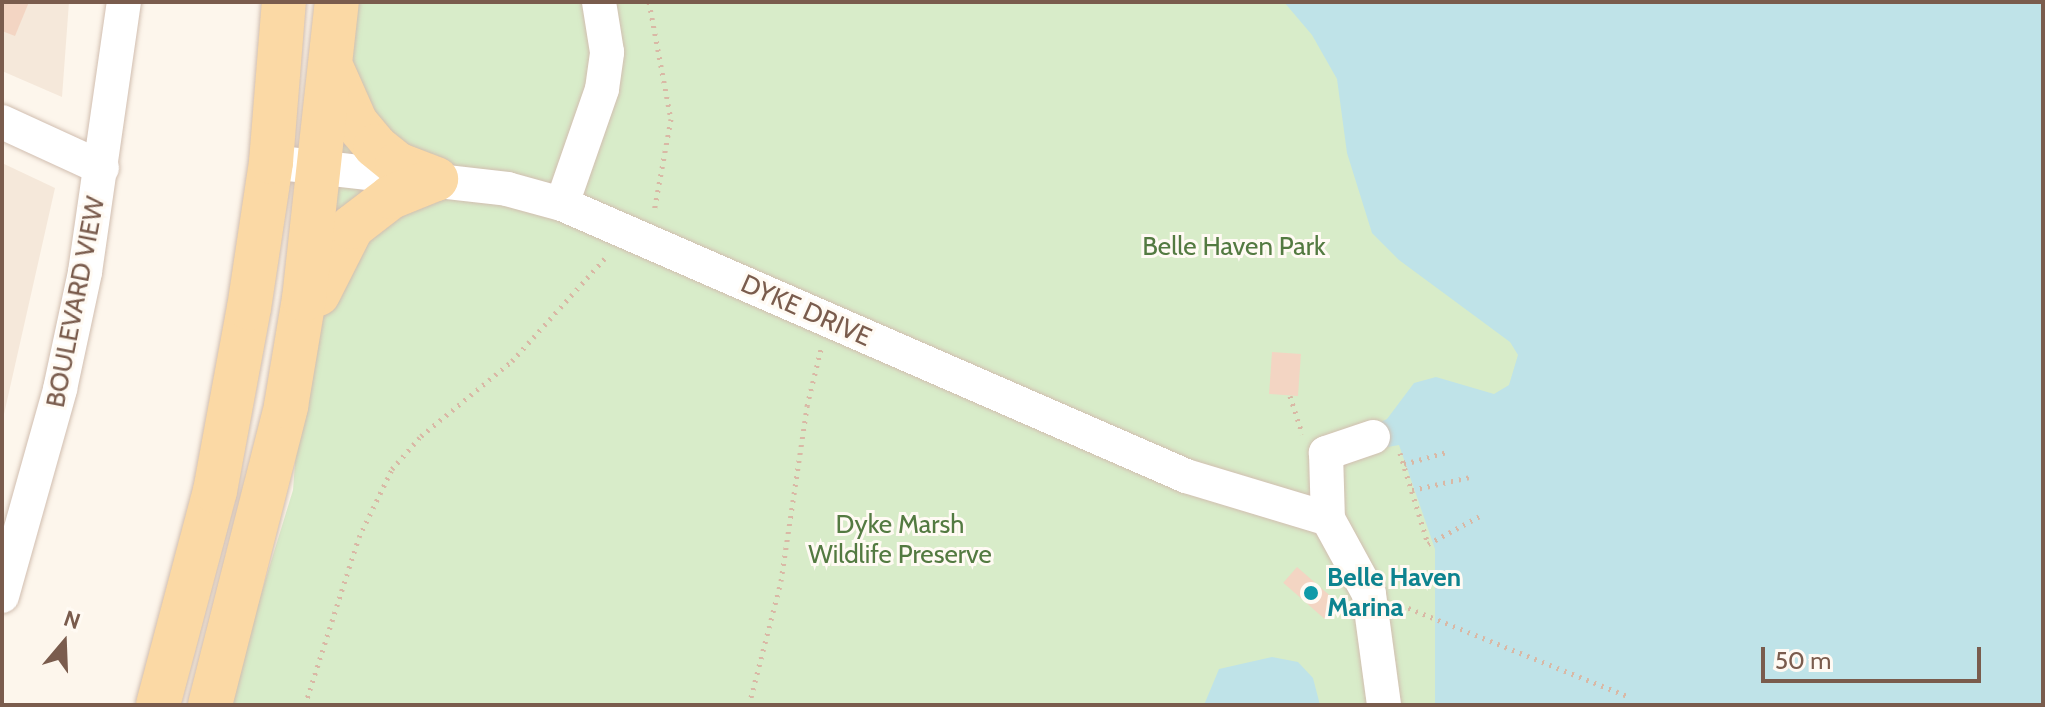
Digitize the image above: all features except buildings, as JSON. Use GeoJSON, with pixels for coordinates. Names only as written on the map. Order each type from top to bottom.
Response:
{"type":"FeatureCollection","features":[{"type":"Feature","properties":{"kind":"main road"},"geometry":{"type":"LineString","coordinates":[[158,705],[215,491],[271,162],[284,2]]}},
{"type":"Feature","properties":{"kind":"main road"},"geometry":{"type":"LineString","coordinates":[[210,705],[266,499],[293,363],[333,71],[337,2]]}},
{"type":"Feature","properties":{"kind":"main road"},"geometry":{"type":"LineString","coordinates":[[333,71],[356,123],[375,146],[397,164],[436,179]]}},
{"type":"Feature","properties":{"kind":"main road"},"geometry":{"type":"LineString","coordinates":[[293,363],[325,274],[352,227],[391,197],[436,179]]}},
{"type":"Feature","properties":{"kind":"street","name":"BOULEVARD VIEW"},"geometry":{"type":"LineString","coordinates":[[2,596],[60,389],[102,168],[124,2]]}},
{"type":"Feature","properties":{"kind":"street"},"geometry":{"type":"LineString","coordinates":[[562,204],[602,89],[607,52],[599,2]]}},
{"type":"Feature","properties":{"kind":"street"},"geometry":{"type":"LineString","coordinates":[[2,122],[102,168]]}},
{"type":"Feature","properties":{"kind":"street","name":"DYKE DRIVE"},"geometry":{"type":"LineString","coordinates":[[271,162],[507,189],[562,204],[1186,476],[1328,519]]}},
{"type":"Feature","properties":{"kind":"street"},"geometry":{"type":"LineString","coordinates":[[1380,444],[1326,453],[1328,519],[1369,594],[1384,705]]}},
{"type":"Feature","properties":{"kind":"path"},"geometry":{"type":"LineString","coordinates":[[305,705],[359,537],[392,469],[421,436],[512,361],[654,213],[668,155],[670,93],[651,32],[649,2]]}},
{"type":"Feature","properties":{"kind":"path"},"geometry":{"type":"LineString","coordinates":[[749,705],[781,581],[807,406],[829,321]]}},
{"type":"Feature","properties":{"kind":"path"},"geometry":{"type":"LineString","coordinates":[[1380,444],[1399,449],[1428,544],[1480,516]]}},
{"type":"Feature","properties":{"kind":"path"},"geometry":{"type":"LineString","coordinates":[[1404,464],[1447,452]]}},
{"type":"Feature","properties":{"kind":"path"},"geometry":{"type":"LineString","coordinates":[[1412,490],[1470,477]]}},
{"type":"Feature","properties":{"kind":"path"},"geometry":{"type":"LineString","coordinates":[[1423,613],[1630,697]]}},
{"type":"Feature","properties":{"kind":"shaded area"},"geometry":{"type":"Polygon","coordinates":[[[2,2],[69,2],[62,97],[2,71],[2,2]]]}},
{"type":"Feature","properties":{"kind":"shaded area"},"geometry":{"type":"Polygon","coordinates":[[[2,163],[55,188],[2,423],[2,163]]]}},
{"type":"Feature","properties":{"kind":"green space","name":"Belle Haven Park"},"geometry":{"type":"Polygon","coordinates":[[[330,2],[1401,2],[1680,705],[227,705],[293,490],[330,2]]]}},
{"type":"Feature","properties":{"kind":"water"},"geometry":{"type":"Polygon","coordinates":[[[1284,2],[2043,2],[2043,705],[1435,705],[1435,549],[1399,445],[1371,450],[1365,430],[1387,419],[1414,383],[1436,377],[1494,394],[1509,385],[1518,355],[1510,342],[1399,260],[1372,233],[1347,153],[1337,79],[1312,35],[1284,2]]]}},
{"type":"Feature","properties":{"kind":"water"},"geometry":{"type":"Polygon","coordinates":[[[1272,657],[1298,662],[1313,678],[1320,705],[1204,705],[1219,669],[1272,657]]]}},
{"type":"Feature","properties":{"kind":"place","name":"Belle Haven Marina"},"geometry":{"type":"Point","coordinates":[1311,593]}},
{"type":"Feature","properties":{"kind":"park label","name":"Dyke Marsh Wildlife Preserve"},"geometry":{"type":"Point","coordinates":[900,540]}}]}
